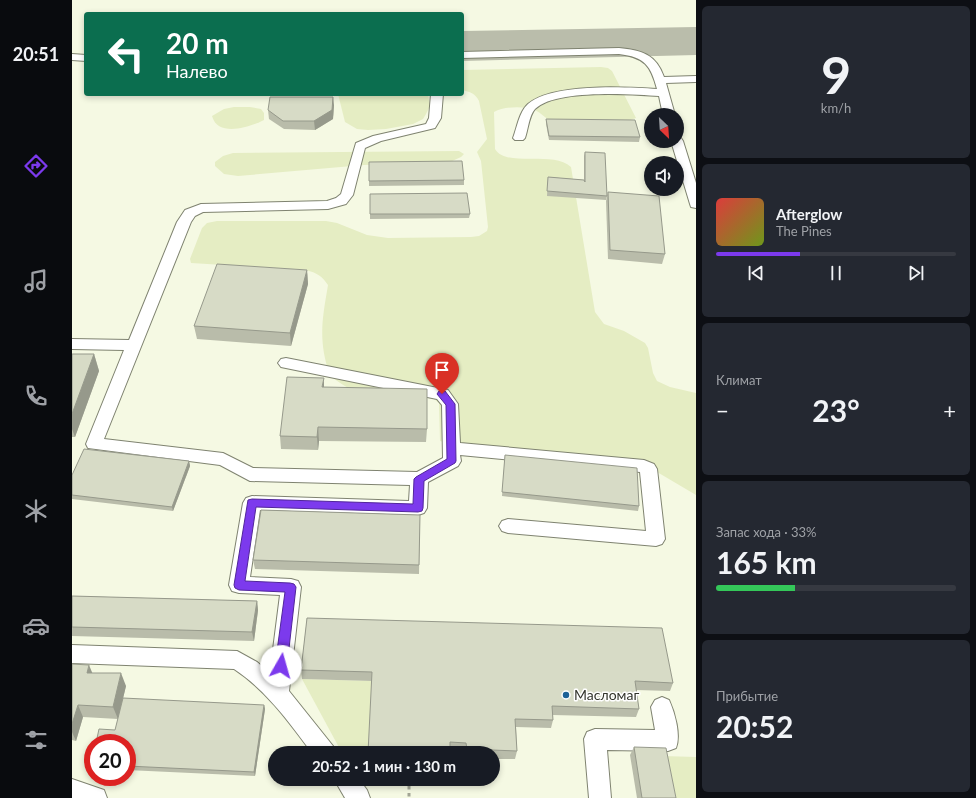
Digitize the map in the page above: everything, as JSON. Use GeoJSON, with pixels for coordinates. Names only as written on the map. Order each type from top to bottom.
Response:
{"type":"FeatureCollection","features":[{"type":"Feature","properties":{"kind":"lane"},"geometry":{"type":"LineString","coordinates":[[464,55],[619,51],[637,54],[652,62],[667,108]]}},
{"type":"Feature","properties":{"kind":"lane"},"geometry":{"type":"LineString","coordinates":[[72,57],[84,58]]}},
{"type":"Feature","properties":{"kind":"lane"},"geometry":{"type":"LineString","coordinates":[[659,80],[696,79]]}},
{"type":"Feature","properties":{"kind":"lane"},"geometry":{"type":"LineString","coordinates":[[519,138],[530,107],[541,100],[587,92],[619,91],[662,93]]}},
{"type":"Feature","properties":{"kind":"lane"},"geometry":{"type":"LineString","coordinates":[[286,363],[442,394],[450,404],[452,461],[419,479],[250,474],[223,459],[94,444],[184,222],[190,213],[207,207],[328,205],[341,201],[347,195],[360,146],[369,140],[417,131],[431,126],[435,118],[437,96]]}},
{"type":"Feature","properties":{"kind":"lane"},"geometry":{"type":"LineString","coordinates":[[679,148],[696,204]]}},
{"type":"Feature","properties":{"kind":"lane"},"geometry":{"type":"LineString","coordinates":[[72,344],[134,345]]}},
{"type":"Feature","properties":{"kind":"lane"},"geometry":{"type":"LineString","coordinates":[[451,448],[644,466],[648,469],[656,539],[508,526]]}},
{"type":"Feature","properties":{"kind":"lane"},"geometry":{"type":"LineString","coordinates":[[278,694],[290,587],[239,585],[252,503],[418,508],[419,479]]}},
{"type":"Feature","properties":{"kind":"lane"},"geometry":{"type":"LineString","coordinates":[[72,654],[237,660],[250,667],[278,694],[319,746]]}},
{"type":"Feature","properties":{"kind":"lane"},"geometry":{"type":"LineString","coordinates":[[600,798],[595,739],[668,741],[662,707]]}},
{"type":"Feature","properties":{"kind":"lane"},"geometry":{"type":"LineString","coordinates":[[350,786],[359,798]]}},
{"type":"Feature","properties":{"kind":"lane"},"geometry":{"type":"LineString","coordinates":[[72,790],[96,798]]}},
{"type":"Feature","properties":{"kind":"path"},"geometry":{"type":"LineString","coordinates":[[409,786],[409,798]]}},
{"type":"Feature","properties":{"kind":"green space"},"geometry":{"type":"Polygon","coordinates":[[[601,67],[608,68],[612,71],[636,118],[627,121],[551,121],[537,111],[531,109],[514,107],[498,110],[494,112],[495,149],[501,155],[509,157],[519,159],[553,160],[563,162],[571,167],[595,312],[604,324],[624,331],[645,343],[648,348],[653,373],[657,381],[670,387],[696,393],[696,495],[652,469],[493,454],[440,441],[439,403],[432,398],[412,393],[357,391],[346,387],[330,376],[324,352],[322,330],[328,285],[319,275],[306,270],[191,263],[190,259],[202,228],[207,223],[217,221],[326,221],[337,223],[367,235],[388,238],[471,237],[479,236],[487,231],[488,227],[481,161],[477,152],[487,139],[479,101],[472,93],[464,90],[464,70],[601,67]]]}},
{"type":"Feature","properties":{"kind":"green space"},"geometry":{"type":"Polygon","coordinates":[[[338,96],[428,96],[430,106],[423,119],[413,124],[386,129],[368,130],[357,129],[345,122],[338,96]]]}},
{"type":"Feature","properties":{"kind":"green space"},"geometry":{"type":"Polygon","coordinates":[[[234,107],[261,109],[264,113],[264,120],[243,128],[235,129],[227,129],[215,123],[212,116],[224,109],[234,107]]]}},
{"type":"Feature","properties":{"kind":"green space"},"geometry":{"type":"Polygon","coordinates":[[[459,151],[464,154],[450,162],[364,165],[238,176],[224,174],[215,166],[215,162],[223,156],[233,153],[459,151]]]}},
{"type":"Feature","properties":{"kind":"green space"},"geometry":{"type":"Polygon","coordinates":[[[302,679],[372,681],[369,746],[338,746],[302,679]]]}},
{"type":"Feature","properties":{"kind":"green space"},"geometry":{"type":"Polygon","coordinates":[[[663,756],[696,757],[696,798],[671,798],[663,756]]]}},
{"type":"Feature","properties":{"kind":"building"},"geometry":{"type":"Polygon","coordinates":[[[270,97],[333,97],[332,110],[314,121],[283,121],[268,110],[270,97]]]}},
{"type":"Feature","properties":{"kind":"building"},"geometry":{"type":"Polygon","coordinates":[[[546,119],[635,120],[640,137],[549,136],[546,119]]]}},
{"type":"Feature","properties":{"kind":"building"},"geometry":{"type":"Polygon","coordinates":[[[585,152],[605,153],[607,196],[547,191],[548,177],[584,180],[585,182],[585,152]]]}},
{"type":"Feature","properties":{"kind":"building"},"geometry":{"type":"Polygon","coordinates":[[[462,161],[464,180],[369,181],[369,162],[462,161]]]}},
{"type":"Feature","properties":{"kind":"building"},"geometry":{"type":"Polygon","coordinates":[[[608,192],[659,196],[665,254],[610,250],[608,192]]]}},
{"type":"Feature","properties":{"kind":"building"},"geometry":{"type":"Polygon","coordinates":[[[467,193],[470,214],[370,214],[370,194],[467,193]]]}},
{"type":"Feature","properties":{"kind":"building"},"geometry":{"type":"Polygon","coordinates":[[[217,264],[307,270],[290,333],[194,326],[217,264]]]}},
{"type":"Feature","properties":{"kind":"building"},"geometry":{"type":"Polygon","coordinates":[[[72,354],[94,354],[72,414],[72,354]]]}},
{"type":"Feature","properties":{"kind":"building"},"geometry":{"type":"Polygon","coordinates":[[[287,377],[324,378],[322,387],[427,389],[427,429],[318,427],[317,437],[280,436],[287,377]]]}},
{"type":"Feature","properties":{"kind":"building"},"geometry":{"type":"Polygon","coordinates":[[[84,449],[189,461],[172,507],[72,495],[72,475],[84,449]]]}},
{"type":"Feature","properties":{"kind":"building"},"geometry":{"type":"Polygon","coordinates":[[[505,455],[637,468],[639,506],[502,492],[505,455]]]}},
{"type":"Feature","properties":{"kind":"building"},"geometry":{"type":"Polygon","coordinates":[[[261,510],[420,515],[419,565],[253,560],[261,510]]]}},
{"type":"Feature","properties":{"kind":"building"},"geometry":{"type":"Polygon","coordinates":[[[72,596],[257,601],[252,632],[72,627],[72,596]]]}},
{"type":"Feature","properties":{"kind":"building"},"geometry":{"type":"Polygon","coordinates":[[[307,618],[662,628],[673,683],[635,681],[639,709],[552,706],[553,720],[515,719],[517,751],[500,750],[500,746],[466,746],[466,743],[450,742],[450,746],[368,746],[372,672],[301,670],[307,618]]]}},
{"type":"Feature","properties":{"kind":"building"},"geometry":{"type":"Polygon","coordinates":[[[72,664],[89,665],[87,673],[121,673],[113,707],[78,705],[72,724],[72,664]]]}},
{"type":"Feature","properties":{"kind":"building"},"geometry":{"type":"Polygon","coordinates":[[[123,698],[264,705],[254,772],[136,766],[136,734],[98,734],[99,729],[115,730],[123,698]]]}},
{"type":"Feature","properties":{"kind":"building"},"geometry":{"type":"Polygon","coordinates":[[[634,747],[666,748],[676,798],[642,798],[634,747]]]}},
{"type":"Feature","properties":{"kind":"taxiway"},"geometry":{"type":"LineString","coordinates":[[464,46],[696,41]]}},
{"type":"Feature","properties":{"kind":"place","name":"Масломаг"},"geometry":{"type":"Point","coordinates":[566,695]}},
{"type":"Feature","properties":{"kind":"route"},"geometry":{"type":"LineString","coordinates":[[281,666],[290,587],[239,585],[252,503],[418,508],[419,479],[452,461],[450,404],[442,394]]}}]}
